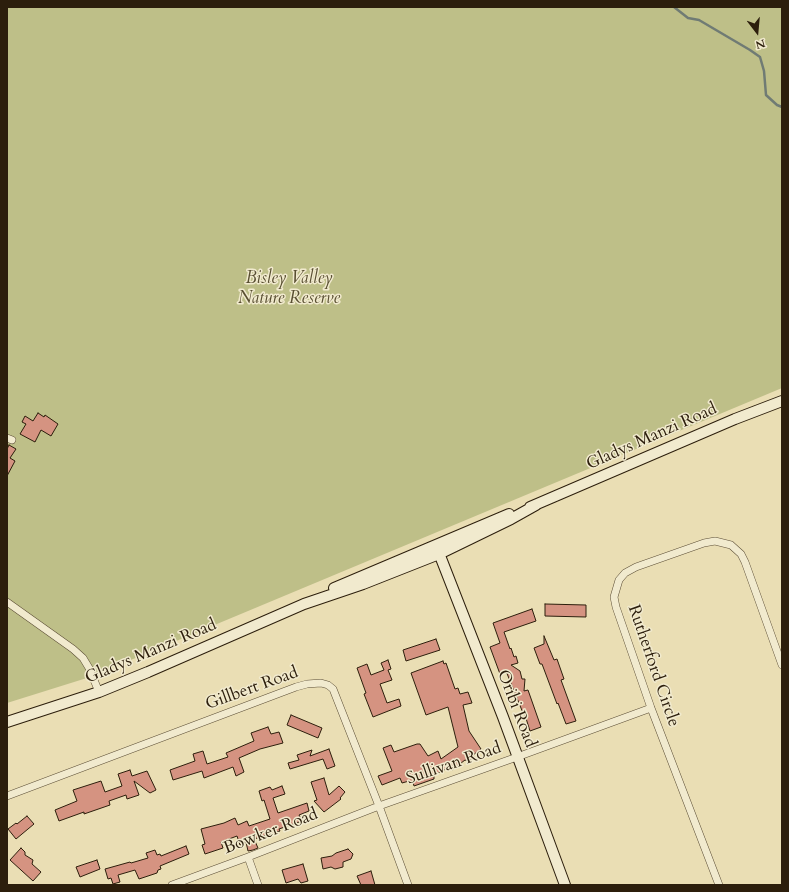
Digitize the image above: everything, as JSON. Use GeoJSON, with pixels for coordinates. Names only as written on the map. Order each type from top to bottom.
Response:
{"type":"FeatureCollection","features":[{"type":"Feature","properties":{"kind":"main road","name":"Gladys Manzi Road"},"geometry":{"type":"LineString","coordinates":[[7,722],[99,692],[304,604],[363,584],[437,549],[512,519],[536,505],[735,419],[782,401]]}},
{"type":"Feature","properties":{"kind":"main road","name":"Oribi Road"},"geometry":{"type":"LineString","coordinates":[[437,549],[565,885]]}},
{"type":"Feature","properties":{"kind":"street","name":"Rutherford Circle"},"geometry":{"type":"LineString","coordinates":[[719,885],[651,708],[616,607],[614,598],[619,580],[625,573],[636,567],[704,543],[723,542],[731,545],[741,554],[782,665]]}},
{"type":"Feature","properties":{"kind":"street"},"geometry":{"type":"LineString","coordinates":[[7,602],[73,649],[89,668],[99,692]]}},
{"type":"Feature","properties":{"kind":"street","name":"Gillbert Road"},"geometry":{"type":"LineString","coordinates":[[7,796],[296,687],[307,684],[321,683],[328,685],[333,689],[408,885]]}},
{"type":"Feature","properties":{"kind":"street","name":"Sullivan Road"},"geometry":{"type":"LineString","coordinates":[[379,806],[651,708]]}},
{"type":"Feature","properties":{"kind":"street","name":"Bowker Road"},"geometry":{"type":"LineString","coordinates":[[172,885],[248,858],[379,806]]}},
{"type":"Feature","properties":{"kind":"street"},"geometry":{"type":"LineString","coordinates":[[248,858],[258,885]]}},
{"type":"Feature","properties":{"kind":"green space","name":"Bisley Valley Nature Reserve"},"geometry":{"type":"Polygon","coordinates":[[[7,7],[782,7],[782,388],[90,677],[7,703],[7,7]]]}},
{"type":"Feature","properties":{"kind":"building"},"geometry":{"type":"Polygon","coordinates":[[[38,413],[44,417],[45,415],[58,424],[51,436],[41,430],[35,442],[20,434],[26,424],[22,422],[25,416],[33,421],[38,413]]]}},
{"type":"Feature","properties":{"kind":"building"},"geometry":{"type":"Polygon","coordinates":[[[9,445],[16,449],[10,458],[15,461],[7,476],[7,449],[9,445]]]}},
{"type":"Feature","properties":{"kind":"building"},"geometry":{"type":"Polygon","coordinates":[[[545,604],[586,605],[586,617],[545,616],[545,604]]]}},
{"type":"Feature","properties":{"kind":"building"},"geometry":{"type":"Polygon","coordinates":[[[532,609],[536,621],[504,632],[510,649],[511,648],[514,657],[516,656],[518,663],[511,665],[520,671],[522,679],[525,679],[524,691],[528,690],[541,727],[530,731],[524,712],[523,713],[506,671],[500,674],[490,647],[500,643],[493,623],[532,609]]]}},
{"type":"Feature","properties":{"kind":"building"},"geometry":{"type":"Polygon","coordinates":[[[544,636],[554,660],[557,659],[564,679],[561,680],[576,721],[566,724],[542,664],[540,664],[534,648],[544,644],[544,636]]]}},
{"type":"Feature","properties":{"kind":"building"},"geometry":{"type":"Polygon","coordinates":[[[436,639],[440,650],[406,661],[403,650],[436,639]]]}},
{"type":"Feature","properties":{"kind":"building"},"geometry":{"type":"Polygon","coordinates":[[[388,660],[391,669],[388,670],[392,680],[380,684],[387,703],[399,699],[401,706],[373,717],[364,694],[366,693],[357,668],[367,664],[371,675],[384,670],[381,663],[388,660]]]}},
{"type":"Feature","properties":{"kind":"building"},"geometry":{"type":"Polygon","coordinates":[[[443,661],[444,664],[446,663],[455,689],[458,688],[460,694],[468,692],[472,703],[463,705],[469,731],[481,749],[473,755],[474,757],[468,761],[465,760],[452,770],[450,767],[434,775],[434,779],[414,786],[413,782],[409,784],[409,781],[402,783],[400,778],[382,785],[378,776],[392,771],[383,748],[391,745],[394,752],[420,744],[428,756],[438,751],[441,759],[458,747],[448,707],[426,715],[411,673],[443,661]]]}},
{"type":"Feature","properties":{"kind":"building"},"geometry":{"type":"Polygon","coordinates":[[[291,715],[322,728],[318,738],[287,725],[291,715]]]}},
{"type":"Feature","properties":{"kind":"building"},"geometry":{"type":"Polygon","coordinates":[[[268,727],[271,734],[279,732],[283,743],[260,749],[239,758],[244,772],[236,776],[233,767],[204,778],[202,771],[173,780],[170,770],[195,761],[193,754],[203,751],[207,764],[228,757],[226,753],[254,741],[251,733],[268,727]]]}},
{"type":"Feature","properties":{"kind":"building"},"geometry":{"type":"Polygon","coordinates":[[[329,749],[335,766],[327,769],[323,759],[290,769],[288,763],[299,760],[297,755],[312,750],[310,756],[329,749]]]}},
{"type":"Feature","properties":{"kind":"building"},"geometry":{"type":"Polygon","coordinates":[[[130,770],[132,776],[147,771],[156,790],[150,793],[134,781],[139,795],[127,799],[126,795],[109,801],[110,805],[59,821],[55,810],[77,801],[73,790],[101,781],[105,792],[122,786],[118,774],[130,770]]]}},
{"type":"Feature","properties":{"kind":"building"},"geometry":{"type":"Polygon","coordinates":[[[324,778],[329,795],[339,786],[345,792],[340,798],[341,799],[324,812],[314,801],[317,800],[311,782],[324,778]]]}},
{"type":"Feature","properties":{"kind":"building"},"geometry":{"type":"Polygon","coordinates":[[[282,786],[285,794],[273,798],[278,813],[307,803],[309,811],[299,815],[302,821],[279,829],[280,831],[254,839],[258,848],[253,850],[248,851],[246,842],[240,845],[237,836],[221,842],[223,848],[205,854],[202,845],[205,844],[201,829],[224,823],[235,818],[238,825],[247,821],[249,826],[270,819],[264,800],[262,801],[259,791],[270,787],[272,790],[282,786]]]}},
{"type":"Feature","properties":{"kind":"building"},"geometry":{"type":"Polygon","coordinates":[[[27,816],[34,824],[16,839],[8,829],[27,816]]]}},
{"type":"Feature","properties":{"kind":"building"},"geometry":{"type":"Polygon","coordinates":[[[186,846],[189,854],[160,866],[161,869],[158,870],[157,873],[139,879],[135,870],[118,875],[120,882],[113,884],[111,878],[108,879],[105,869],[148,858],[146,853],[155,850],[157,855],[160,854],[161,856],[186,846]]]}},
{"type":"Feature","properties":{"kind":"building"},"geometry":{"type":"Polygon","coordinates":[[[21,848],[25,852],[25,855],[33,860],[32,864],[41,872],[33,881],[10,860],[21,848]]]}},
{"type":"Feature","properties":{"kind":"building"},"geometry":{"type":"Polygon","coordinates":[[[348,849],[353,854],[351,859],[343,862],[343,867],[323,869],[321,858],[332,856],[348,849]]]}},
{"type":"Feature","properties":{"kind":"building"},"geometry":{"type":"Polygon","coordinates":[[[97,860],[100,869],[80,877],[76,867],[97,860]]]}},
{"type":"Feature","properties":{"kind":"building"},"geometry":{"type":"Polygon","coordinates":[[[303,864],[308,881],[301,883],[298,879],[286,883],[282,870],[303,864]]]}},
{"type":"Feature","properties":{"kind":"building"},"geometry":{"type":"Polygon","coordinates":[[[371,871],[375,885],[361,885],[357,876],[371,871]]]}},
{"type":"Feature","properties":{"kind":"waterway"},"geometry":{"type":"LineString","coordinates":[[674,7],[688,18],[699,20],[760,57],[764,71],[766,95],[777,105],[782,107]]}}]}
